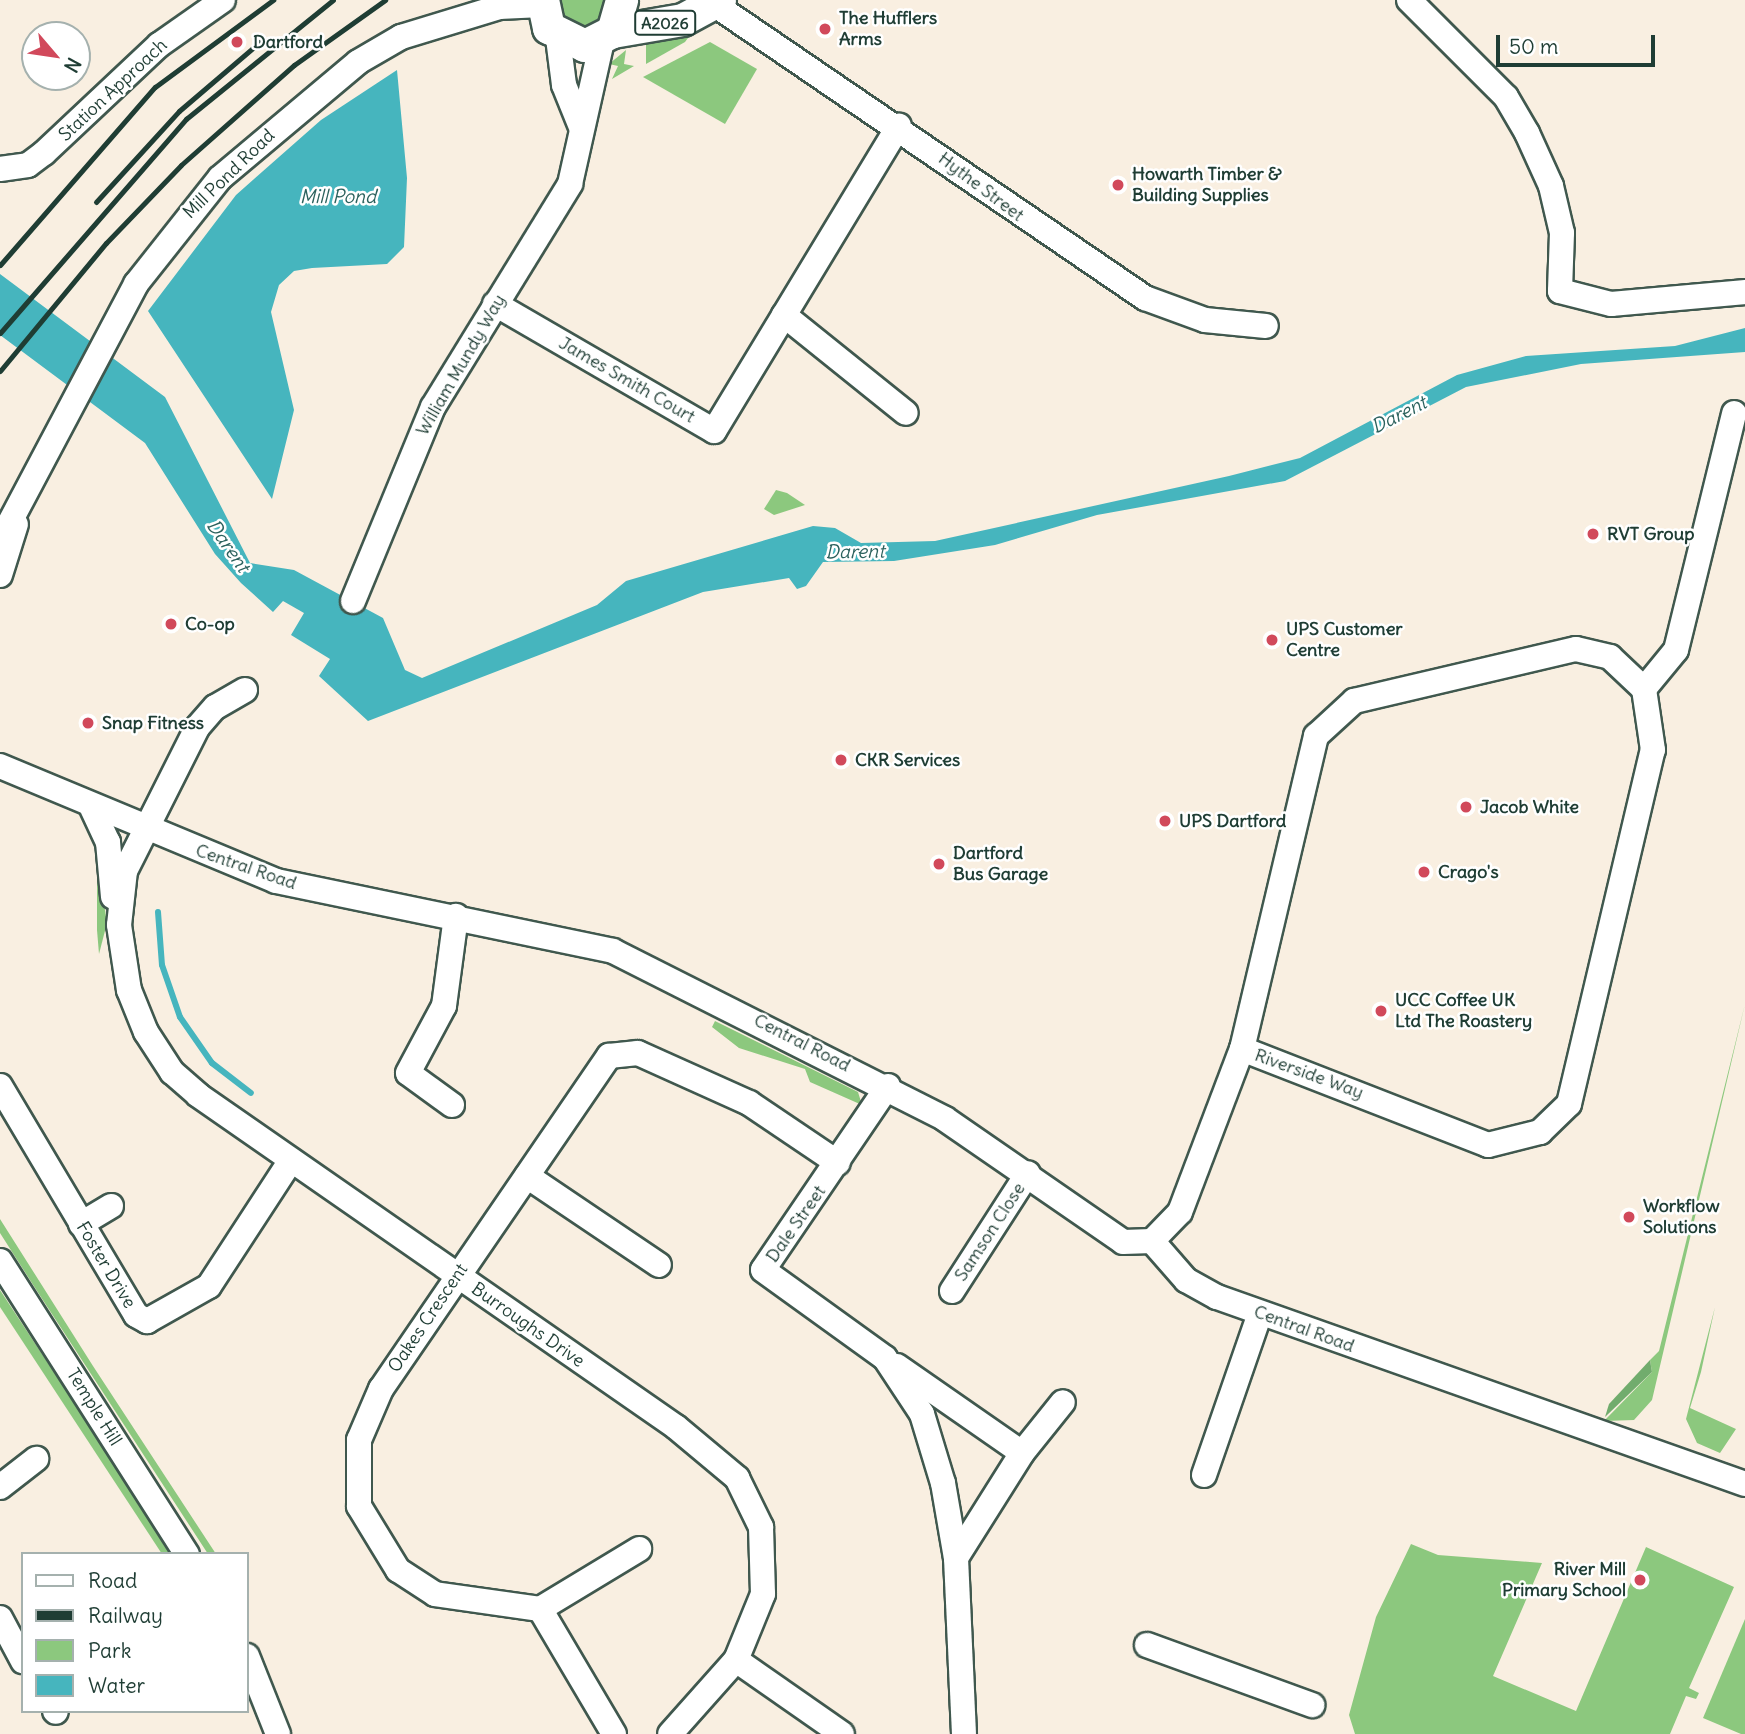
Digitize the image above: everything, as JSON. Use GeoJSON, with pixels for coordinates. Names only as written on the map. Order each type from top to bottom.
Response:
{"type":"FeatureCollection","features":[{"type":"Feature","properties":{"kind":"main road"},"geometry":{"type":"LineString","coordinates":[[542,3],[558,38],[585,46],[607,36],[622,0]]}},
{"type":"Feature","properties":{"kind":"main road","name":"A2026"},"geometry":{"type":"LineString","coordinates":[[607,36],[683,20],[713,1]]}},
{"type":"Feature","properties":{"kind":"street","name":"Station Approach"},"geometry":{"type":"LineString","coordinates":[[0,169],[28,165],[44,153],[159,45],[223,0]]}},
{"type":"Feature","properties":{"kind":"street"},"geometry":{"type":"LineString","coordinates":[[1409,0],[1506,97],[1527,133],[1551,186],[1562,233],[1560,290],[1611,304],[1745,292]]}},
{"type":"Feature","properties":{"kind":"street","name":"Hythe Street"},"geometry":{"type":"LineString","coordinates":[[713,1],[899,126],[1060,246],[1145,298],[1205,320],[1266,326]]}},
{"type":"Feature","properties":{"kind":"street","name":"Mill Pond Road"},"geometry":{"type":"LineString","coordinates":[[0,575],[16,520],[103,343],[136,284],[192,208],[358,62],[426,26],[499,7],[542,3]]}},
{"type":"Feature","properties":{"kind":"street","name":"William Mundy Way"},"geometry":{"type":"LineString","coordinates":[[353,601],[411,453],[495,304],[570,184],[607,36]]}},
{"type":"Feature","properties":{"kind":"street"},"geometry":{"type":"LineString","coordinates":[[558,38],[564,85],[583,138]]}},
{"type":"Feature","properties":{"kind":"street","name":"James Smith Court"},"geometry":{"type":"LineString","coordinates":[[495,304],[714,431],[899,126]]}},
{"type":"Feature","properties":{"kind":"street"},"geometry":{"type":"LineString","coordinates":[[784,315],[906,413]]}},
{"type":"Feature","properties":{"kind":"street"},"geometry":{"type":"LineString","coordinates":[[1644,689],[1676,650],[1734,413]]}},
{"type":"Feature","properties":{"kind":"street","name":"Mill Pond Road"},"geometry":{"type":"LineString","coordinates":[[0,541],[16,520]]}},
{"type":"Feature","properties":{"kind":"street","name":"Riverside Way"},"geometry":{"type":"LineString","coordinates":[[1576,649],[1609,657],[1644,689],[1653,750],[1569,1104],[1540,1132],[1488,1145],[1242,1049],[1317,736],[1334,716],[1354,701],[1576,649]]}},
{"type":"Feature","properties":{"kind":"street","name":"Burroughs Drive"},"geometry":{"type":"LineString","coordinates":[[119,925],[125,871],[197,728],[215,706],[245,690]]}},
{"type":"Feature","properties":{"kind":"street","name":"Central Road"},"geometry":{"type":"LineString","coordinates":[[0,766],[146,830],[276,881],[456,916],[613,951],[888,1086],[1028,1173],[1123,1241],[1152,1241],[1186,1280],[1260,1313],[1745,1484]]}},
{"type":"Feature","properties":{"kind":"street","name":"Burroughs Drive"},"geometry":{"type":"LineString","coordinates":[[91,806],[108,842],[129,989],[172,1072],[292,1160],[705,1447],[737,1478],[761,1527],[766,1558],[752,1631],[736,1660],[670,1734]]}},
{"type":"Feature","properties":{"kind":"street"},"geometry":{"type":"LineString","coordinates":[[452,1105],[408,1073],[444,1006],[456,916]]}},
{"type":"Feature","properties":{"kind":"street"},"geometry":{"type":"LineString","coordinates":[[1152,1241],[1180,1212],[1242,1049]]}},
{"type":"Feature","properties":{"kind":"street","name":"Oakes Crescent"},"geometry":{"type":"LineString","coordinates":[[540,1609],[435,1594],[398,1570],[359,1506],[359,1440],[373,1406],[456,1275],[603,1064],[618,1052],[638,1054],[749,1103],[838,1163]]}},
{"type":"Feature","properties":{"kind":"street","name":"Foster Drive"},"geometry":{"type":"LineString","coordinates":[[0,1086],[136,1315],[160,1319],[209,1286],[292,1160]]}},
{"type":"Feature","properties":{"kind":"street","name":"Dale Street"},"geometry":{"type":"LineString","coordinates":[[888,1086],[763,1270],[1022,1453]]}},
{"type":"Feature","properties":{"kind":"street","name":"Samson Close"},"geometry":{"type":"LineString","coordinates":[[952,1291],[1028,1173]]}},
{"type":"Feature","properties":{"kind":"street"},"geometry":{"type":"LineString","coordinates":[[527,1176],[659,1265]]}},
{"type":"Feature","properties":{"kind":"street"},"geometry":{"type":"LineString","coordinates":[[81,1224],[111,1206]]}},
{"type":"Feature","properties":{"kind":"street","name":"Temple Hill"},"geometry":{"type":"LineString","coordinates":[[0,1261],[186,1552]]}},
{"type":"Feature","properties":{"kind":"street"},"geometry":{"type":"LineString","coordinates":[[1204,1475],[1260,1313]]}},
{"type":"Feature","properties":{"kind":"street","name":"Dale Street"},"geometry":{"type":"LineString","coordinates":[[885,1358],[922,1414],[956,1558],[964,1734]]}},
{"type":"Feature","properties":{"kind":"street"},"geometry":{"type":"LineString","coordinates":[[956,1558],[1022,1453],[1063,1402]]}},
{"type":"Feature","properties":{"kind":"street"},"geometry":{"type":"LineString","coordinates":[[0,1487],[36,1459]]}},
{"type":"Feature","properties":{"kind":"street"},"geometry":{"type":"LineString","coordinates":[[614,1734],[540,1609],[639,1549]]}},
{"type":"Feature","properties":{"kind":"street"},"geometry":{"type":"LineString","coordinates":[[0,1618],[21,1657]]}},
{"type":"Feature","properties":{"kind":"street"},"geometry":{"type":"LineString","coordinates":[[1147,1645],[1312,1705]]}},
{"type":"Feature","properties":{"kind":"street"},"geometry":{"type":"LineString","coordinates":[[248,1659],[278,1734]]}},
{"type":"Feature","properties":{"kind":"street"},"geometry":{"type":"LineString","coordinates":[[736,1660],[842,1734]]}},
{"type":"Feature","properties":{"kind":"green space"},"geometry":{"type":"Polygon","coordinates":[[[559,0],[607,0],[608,12],[592,31],[568,27],[559,0]]]}},
{"type":"Feature","properties":{"kind":"green space"},"geometry":{"type":"Polygon","coordinates":[[[691,34],[685,42],[646,64],[646,44],[691,34]]]}},
{"type":"Feature","properties":{"kind":"green space"},"geometry":{"type":"Polygon","coordinates":[[[710,42],[757,69],[725,124],[643,77],[710,42]]]}},
{"type":"Feature","properties":{"kind":"green space"},"geometry":{"type":"Polygon","coordinates":[[[626,50],[624,64],[634,66],[612,79],[618,66],[609,64],[626,50]]]}},
{"type":"Feature","properties":{"kind":"green space"},"geometry":{"type":"Polygon","coordinates":[[[776,490],[787,493],[805,505],[774,515],[764,509],[776,490]]]}},
{"type":"Feature","properties":{"kind":"green space"},"geometry":{"type":"Polygon","coordinates":[[[97,857],[107,923],[99,954],[97,930],[97,857]]]}},
{"type":"Feature","properties":{"kind":"green space"},"geometry":{"type":"Polygon","coordinates":[[[1745,1004],[1652,1400],[1634,1420],[1604,1421],[1652,1372],[1650,1360],[1659,1351],[1745,1004]]]}},
{"type":"Feature","properties":{"kind":"green space"},"geometry":{"type":"Polygon","coordinates":[[[715,1021],[858,1092],[862,1105],[810,1082],[805,1069],[739,1048],[712,1027],[715,1021]]]}},
{"type":"Feature","properties":{"kind":"green space"},"geometry":{"type":"Polygon","coordinates":[[[0,1219],[215,1552],[207,1552],[0,1233],[0,1219]]]}},
{"type":"Feature","properties":{"kind":"green space"},"geometry":{"type":"Polygon","coordinates":[[[0,1290],[172,1552],[161,1552],[0,1307],[0,1290]]]}},
{"type":"Feature","properties":{"kind":"green space"},"geometry":{"type":"Polygon","coordinates":[[[1715,1307],[1690,1408],[1736,1429],[1720,1453],[1697,1443],[1686,1419],[1715,1307]]]}},
{"type":"Feature","properties":{"kind":"green space"},"geometry":{"type":"Polygon","coordinates":[[[1650,1360],[1652,1372],[1605,1417],[1609,1404],[1650,1360]]]}},
{"type":"Feature","properties":{"kind":"green space"},"geometry":{"type":"Polygon","coordinates":[[[1411,1544],[1438,1555],[1542,1563],[1493,1676],[1576,1711],[1646,1547],[1734,1587],[1689,1688],[1699,1693],[1696,1699],[1686,1696],[1670,1734],[1355,1734],[1349,1715],[1376,1617],[1411,1544]]]}},
{"type":"Feature","properties":{"kind":"green space"},"geometry":{"type":"Polygon","coordinates":[[[1745,1619],[1745,1734],[1741,1734],[1703,1718],[1745,1619]]]}},
{"type":"Feature","properties":{"kind":"water","name":"Mill Pond"},"geometry":{"type":"Polygon","coordinates":[[[397,70],[407,178],[404,247],[387,264],[294,271],[279,285],[271,312],[294,410],[272,499],[148,311],[236,195],[321,120],[397,70]]]}},
{"type":"Feature","properties":{"kind":"water","name":"Darent"},"geometry":{"type":"Polygon","coordinates":[[[0,274],[165,397],[250,563],[294,570],[383,618],[405,670],[422,678],[597,605],[626,581],[813,526],[835,528],[861,543],[935,541],[1300,458],[1457,375],[1526,356],[1675,346],[1745,328],[1745,352],[1581,364],[1466,387],[1285,481],[1097,515],[995,545],[894,561],[823,562],[806,586],[797,589],[789,578],[703,592],[368,721],[319,676],[330,659],[291,635],[304,613],[283,601],[273,612],[241,583],[215,554],[145,443],[0,335],[0,274]]]}},
{"type":"Feature","properties":{"kind":"waterway"},"geometry":{"type":"LineString","coordinates":[[158,912],[162,965],[180,1017],[212,1063],[251,1093]]}},
{"type":"Feature","properties":{"kind":"railway"},"geometry":{"type":"LineString","coordinates":[[0,265],[155,87],[273,0]]}},
{"type":"Feature","properties":{"kind":"railway"},"geometry":{"type":"LineString","coordinates":[[0,333],[186,119],[333,0]]}},
{"type":"Feature","properties":{"kind":"railway"},"geometry":{"type":"LineString","coordinates":[[0,371],[106,243],[181,165],[294,65],[385,0]]}},
{"type":"Feature","properties":{"kind":"railway"},"geometry":{"type":"LineString","coordinates":[[96,202],[179,111],[261,41]]}},
{"type":"Feature","properties":{"kind":"place","name":"The Hufflers Arms"},"geometry":{"type":"Point","coordinates":[825,29]}},
{"type":"Feature","properties":{"kind":"place","name":"Dartford"},"geometry":{"type":"Point","coordinates":[237,42]}},
{"type":"Feature","properties":{"kind":"place","name":"Howarth Timber & Building Supplies"},"geometry":{"type":"Point","coordinates":[1118,185]}},
{"type":"Feature","properties":{"kind":"place","name":"RVT Group"},"geometry":{"type":"Point","coordinates":[1593,534]}},
{"type":"Feature","properties":{"kind":"place","name":"Co-op"},"geometry":{"type":"Point","coordinates":[171,624]}},
{"type":"Feature","properties":{"kind":"place","name":"UPS Customer Centre"},"geometry":{"type":"Point","coordinates":[1272,640]}},
{"type":"Feature","properties":{"kind":"place","name":"Snap Fitness"},"geometry":{"type":"Point","coordinates":[88,723]}},
{"type":"Feature","properties":{"kind":"place","name":"CKR Services"},"geometry":{"type":"Point","coordinates":[841,760]}},
{"type":"Feature","properties":{"kind":"place","name":"Jacob White"},"geometry":{"type":"Point","coordinates":[1466,807]}},
{"type":"Feature","properties":{"kind":"place","name":"UPS Dartford"},"geometry":{"type":"Point","coordinates":[1165,821]}},
{"type":"Feature","properties":{"kind":"place","name":"Dartford Bus Garage"},"geometry":{"type":"Point","coordinates":[939,864]}},
{"type":"Feature","properties":{"kind":"place","name":"Crago's"},"geometry":{"type":"Point","coordinates":[1424,872]}},
{"type":"Feature","properties":{"kind":"place","name":"UCC Coffee UK Ltd The Roastery"},"geometry":{"type":"Point","coordinates":[1381,1011]}},
{"type":"Feature","properties":{"kind":"place","name":"Workflow Solutions"},"geometry":{"type":"Point","coordinates":[1629,1217]}},
{"type":"Feature","properties":{"kind":"place","name":"River Mill Primary School"},"geometry":{"type":"Point","coordinates":[1640,1580]}}]}
